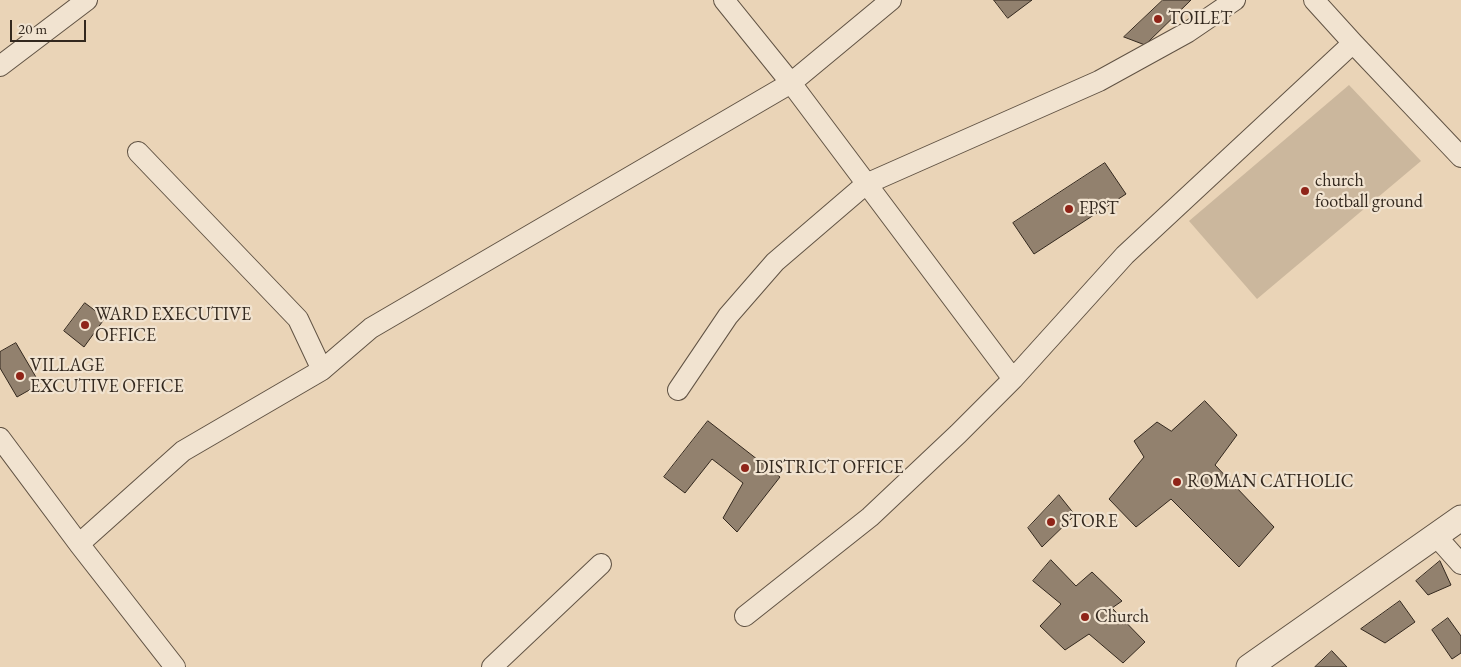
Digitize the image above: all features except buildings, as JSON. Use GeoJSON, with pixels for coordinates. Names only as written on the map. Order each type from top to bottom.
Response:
{"type":"FeatureCollection","features":[{"type":"Feature","properties":{"kind":"street"},"geometry":{"type":"LineString","coordinates":[[0,66],[87,0]]}},
{"type":"Feature","properties":{"kind":"street"},"geometry":{"type":"LineString","coordinates":[[724,0],[791,83],[1013,379]]}},
{"type":"Feature","properties":{"kind":"street"},"geometry":{"type":"LineString","coordinates":[[78,544],[183,450],[322,370],[371,328],[791,83],[891,0]]}},
{"type":"Feature","properties":{"kind":"street"},"geometry":{"type":"LineString","coordinates":[[678,390],[728,316],[775,262],[866,184],[1099,81],[1188,32],[1235,0]]}},
{"type":"Feature","properties":{"kind":"street"},"geometry":{"type":"LineString","coordinates":[[1314,0],[1461,157]]}},
{"type":"Feature","properties":{"kind":"street"},"geometry":{"type":"LineString","coordinates":[[746,616],[870,517],[958,434],[1013,379],[1125,255],[1353,43]]}},
{"type":"Feature","properties":{"kind":"street"},"geometry":{"type":"LineString","coordinates":[[138,152],[298,319],[322,370]]}},
{"type":"Feature","properties":{"kind":"street"},"geometry":{"type":"LineString","coordinates":[[0,438],[78,544],[175,667]]}},
{"type":"Feature","properties":{"kind":"street"},"geometry":{"type":"LineString","coordinates":[[1249,667],[1461,518]]}},
{"type":"Feature","properties":{"kind":"street"},"geometry":{"type":"LineString","coordinates":[[1436,536],[1461,564]]}},
{"type":"Feature","properties":{"kind":"street"},"geometry":{"type":"LineString","coordinates":[[492,667],[600,564]]}},
{"type":"Feature","properties":{"kind":"shaded area","name":"church football ground"},"geometry":{"type":"Polygon","coordinates":[[[1349,85],[1421,161],[1257,299],[1189,221],[1349,85]]]}},
{"type":"Feature","properties":{"kind":"place","name":"TOILET"},"geometry":{"type":"Point","coordinates":[1158,19]}},
{"type":"Feature","properties":{"kind":"place","name":"church football ground"},"geometry":{"type":"Point","coordinates":[1305,191]}},
{"type":"Feature","properties":{"kind":"place","name":"FPST"},"geometry":{"type":"Point","coordinates":[1069,209]}},
{"type":"Feature","properties":{"kind":"place","name":"WARD EXECUTIVE OFFICE"},"geometry":{"type":"Point","coordinates":[85,325]}},
{"type":"Feature","properties":{"kind":"place","name":"VILLAGE EXCUTIVE OFFICE"},"geometry":{"type":"Point","coordinates":[20,376]}},
{"type":"Feature","properties":{"kind":"place","name":"DISTRICT OFFICE"},"geometry":{"type":"Point","coordinates":[745,468]}},
{"type":"Feature","properties":{"kind":"place","name":"ROMAN CATHOLIC"},"geometry":{"type":"Point","coordinates":[1177,482]}},
{"type":"Feature","properties":{"kind":"place","name":"STORE"},"geometry":{"type":"Point","coordinates":[1051,522]}},
{"type":"Feature","properties":{"kind":"place","name":"Church"},"geometry":{"type":"Point","coordinates":[1085,617]}}]}
